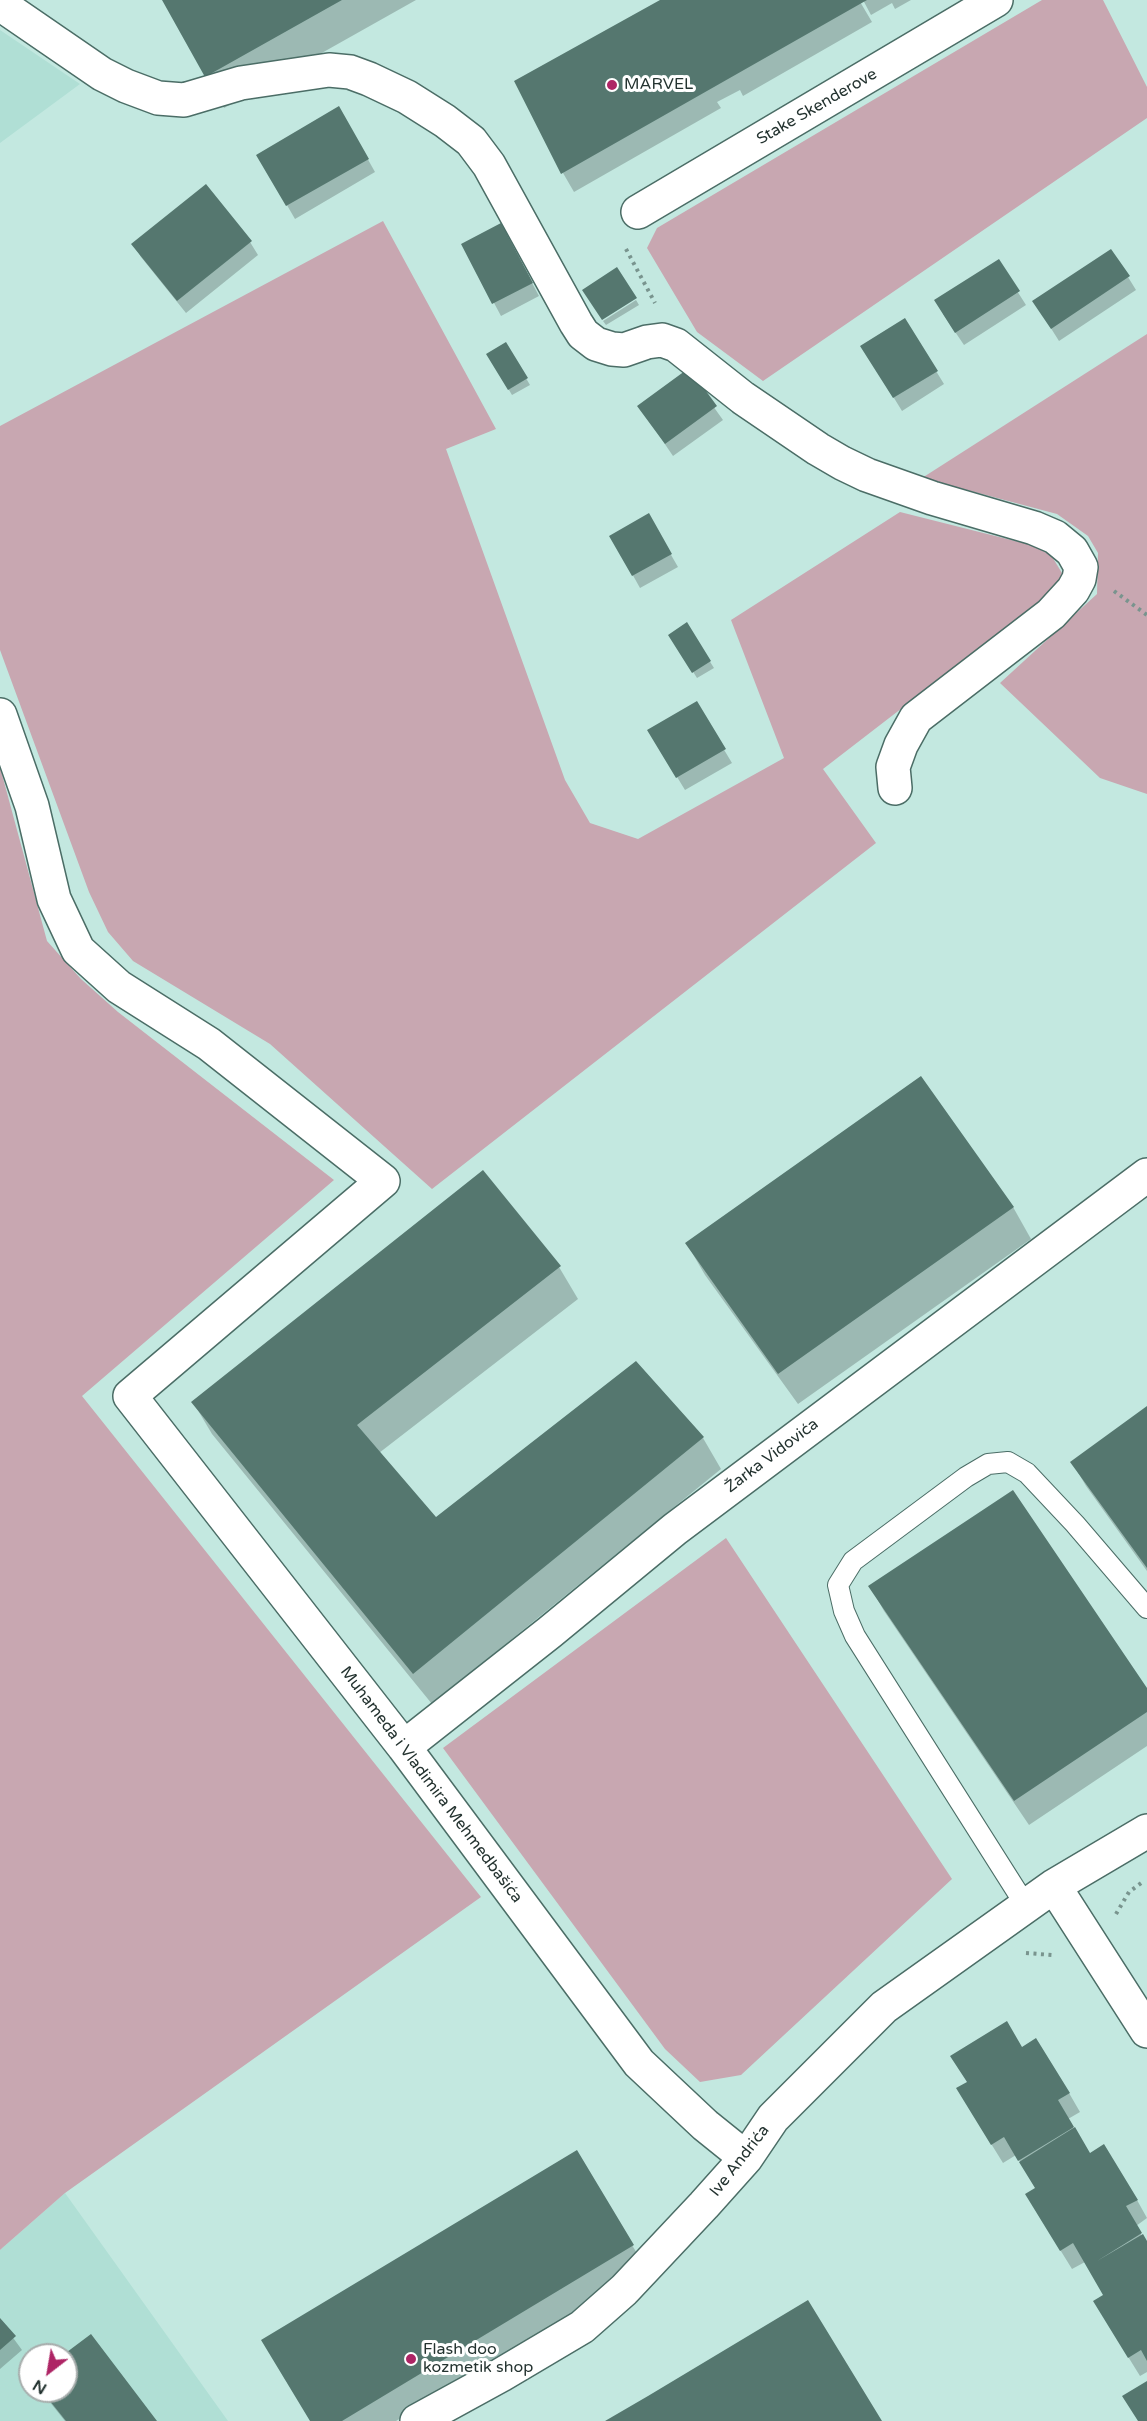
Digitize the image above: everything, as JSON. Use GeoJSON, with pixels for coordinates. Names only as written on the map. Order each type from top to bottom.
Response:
{"type":"FeatureCollection","features":[{"type":"Feature","properties":{"kind":"street","name":"Stake Skenderove"},"geometry":{"type":"LineString","coordinates":[[638,212],[996,0]]}},
{"type":"Feature","properties":{"kind":"street"},"geometry":{"type":"LineString","coordinates":[[0,4],[102,74],[158,98],[184,100],[241,83],[329,70],[350,72],[407,97],[446,121],[471,141],[489,165],[583,334],[596,344],[624,350],[647,342],[662,340],[676,345],[743,398],[842,463],[867,475],[932,498],[1034,528],[1055,537],[1072,551],[1081,567],[1079,579],[1073,590],[1051,614],[916,718],[901,745],[893,767],[895,788]]}},
{"type":"Feature","properties":{"kind":"street","name":"Muhameda i Vladimira Mehmedbašića"},"geometry":{"type":"LineString","coordinates":[[0,715],[32,806],[54,899],[78,950],[119,987],[209,1044],[383,1181],[130,1396],[404,1746],[639,2063],[705,2125],[747,2158]]}},
{"type":"Feature","properties":{"kind":"street","name":"Žarka Vidovića"},"geometry":{"type":"LineString","coordinates":[[404,1746],[550,1632],[675,1529],[1147,1175]]}},
{"type":"Feature","properties":{"kind":"street","name":"Ive Andrića"},"geometry":{"type":"LineString","coordinates":[[417,2421],[582,2327],[624,2290],[747,2158],[774,2118],[884,2007],[1054,1886],[1147,1831]]}},
{"type":"Feature","properties":{"kind":"street"},"geometry":{"type":"LineString","coordinates":[[1054,1886],[1147,2031]]}},
{"type":"Feature","properties":{"kind":"lane"},"geometry":{"type":"LineString","coordinates":[[1026,1906],[855,1636],[844,1611],[838,1585],[853,1561],[957,1484],[988,1464],[1008,1462],[1027,1473],[1075,1524],[1147,1608]]}},
{"type":"Feature","properties":{"kind":"path"},"geometry":{"type":"LineString","coordinates":[[638,212],[621,238],[676,345]]}},
{"type":"Feature","properties":{"kind":"path"},"geometry":{"type":"LineString","coordinates":[[1021,1954],[1042,1953],[1059,1957],[1081,1974],[1101,1960]]}},
{"type":"Feature","properties":{"kind":"shaded area"},"geometry":{"type":"Polygon","coordinates":[[[1042,0],[1103,0],[1147,87],[1147,118],[763,381],[697,332],[647,248],[657,228],[1042,0]]]}},
{"type":"Feature","properties":{"kind":"shaded area"},"geometry":{"type":"Polygon","coordinates":[[[0,30],[80,84],[0,143],[0,30]]]}},
{"type":"Feature","properties":{"kind":"shaded area"},"geometry":{"type":"Polygon","coordinates":[[[383,221],[496,429],[446,449],[565,780],[590,823],[638,839],[784,758],[731,620],[900,512],[1031,545],[1051,555],[1062,573],[1059,587],[823,769],[876,843],[432,1189],[270,1044],[133,961],[108,932],[89,892],[0,650],[0,426],[383,221]]]}},
{"type":"Feature","properties":{"kind":"shaded area"},"geometry":{"type":"Polygon","coordinates":[[[1147,334],[1147,794],[1100,778],[1000,683],[1097,594],[1098,553],[1088,536],[1057,514],[922,478],[1147,334]]]}},
{"type":"Feature","properties":{"kind":"shaded area"},"geometry":{"type":"Polygon","coordinates":[[[0,767],[47,941],[81,979],[118,1012],[334,1180],[82,1396],[481,1897],[65,2193],[0,2250],[0,767]]]}},
{"type":"Feature","properties":{"kind":"shaded area"},"geometry":{"type":"Polygon","coordinates":[[[726,1538],[952,1879],[741,2075],[700,2082],[665,2049],[443,1748],[726,1538]]]}},
{"type":"Feature","properties":{"kind":"shaded area"},"geometry":{"type":"Polygon","coordinates":[[[65,2193],[228,2421],[0,2421],[0,2250],[65,2193]]]}},
{"type":"Feature","properties":{"kind":"building"},"geometry":{"type":"Polygon","coordinates":[[[162,0],[342,0],[205,77],[162,0]]]}},
{"type":"Feature","properties":{"kind":"building","name":"MARVEL"},"geometry":{"type":"Polygon","coordinates":[[[660,0],[867,0],[561,174],[514,81],[660,0]]]}},
{"type":"Feature","properties":{"kind":"building"},"geometry":{"type":"Polygon","coordinates":[[[339,106],[369,159],[286,206],[256,155],[339,106]]]}},
{"type":"Feature","properties":{"kind":"building"},"geometry":{"type":"Polygon","coordinates":[[[206,184],[252,241],[177,301],[131,244],[206,184]]]}},
{"type":"Feature","properties":{"kind":"building"},"geometry":{"type":"Polygon","coordinates":[[[501,223],[533,283],[492,304],[461,244],[501,223]]]}},
{"type":"Feature","properties":{"kind":"building"},"geometry":{"type":"Polygon","coordinates":[[[1111,249],[1130,276],[1051,329],[1032,301],[1111,249]]]}},
{"type":"Feature","properties":{"kind":"building"},"geometry":{"type":"Polygon","coordinates":[[[999,259],[1020,291],[955,333],[934,300],[999,259]]]}},
{"type":"Feature","properties":{"kind":"building"},"geometry":{"type":"Polygon","coordinates":[[[617,267],[637,298],[602,320],[582,290],[617,267]]]}},
{"type":"Feature","properties":{"kind":"building"},"geometry":{"type":"Polygon","coordinates":[[[905,318],[938,371],[893,398],[860,346],[905,318]]]}},
{"type":"Feature","properties":{"kind":"building"},"geometry":{"type":"Polygon","coordinates":[[[506,342],[528,378],[508,390],[486,354],[506,342]]]}},
{"type":"Feature","properties":{"kind":"building"},"geometry":{"type":"Polygon","coordinates":[[[689,368],[717,406],[665,444],[637,406],[689,368]]]}},
{"type":"Feature","properties":{"kind":"building"},"geometry":{"type":"Polygon","coordinates":[[[649,513],[672,554],[632,576],[609,536],[649,513]]]}},
{"type":"Feature","properties":{"kind":"building"},"geometry":{"type":"Polygon","coordinates":[[[687,622],[711,661],[692,673],[668,635],[687,622]]]}},
{"type":"Feature","properties":{"kind":"building"},"geometry":{"type":"Polygon","coordinates":[[[697,701],[726,749],[676,778],[647,730],[697,701]]]}},
{"type":"Feature","properties":{"kind":"building"},"geometry":{"type":"Polygon","coordinates":[[[921,1076],[1014,1207],[778,1374],[685,1243],[921,1076]]]}},
{"type":"Feature","properties":{"kind":"building"},"geometry":{"type":"Polygon","coordinates":[[[483,1170],[561,1266],[357,1425],[436,1517],[636,1361],[704,1437],[413,1674],[191,1402],[483,1170]]]}},
{"type":"Feature","properties":{"kind":"building"},"geometry":{"type":"Polygon","coordinates":[[[1147,1406],[1147,1568],[1070,1462],[1147,1406]]]}},
{"type":"Feature","properties":{"kind":"building"},"geometry":{"type":"Polygon","coordinates":[[[1013,1490],[1147,1688],[1147,1712],[1014,1801],[868,1586],[1013,1490]]]}},
{"type":"Feature","properties":{"kind":"building"},"geometry":{"type":"Polygon","coordinates":[[[1007,2021],[1022,2047],[1036,2038],[1070,2093],[1058,2100],[1074,2127],[1018,2161],[1004,2137],[991,2145],[956,2088],[967,2082],[950,2056],[1007,2021]]]}},
{"type":"Feature","properties":{"kind":"building"},"geometry":{"type":"Polygon","coordinates":[[[1075,2127],[1090,2153],[1104,2144],[1138,2200],[1126,2206],[1142,2233],[1097,2261],[1143,2234],[1147,2241],[1147,2361],[1141,2350],[1128,2358],[1093,2301],[1103,2295],[1073,2243],[1060,2251],[1025,2194],[1035,2188],[1019,2162],[1075,2127]]]}},
{"type":"Feature","properties":{"kind":"building"},"geometry":{"type":"Polygon","coordinates":[[[577,2150],[634,2245],[342,2421],[310,2421],[261,2340],[577,2150]]]}},
{"type":"Feature","properties":{"kind":"building"},"geometry":{"type":"Polygon","coordinates":[[[808,2300],[882,2421],[605,2421],[648,2396],[808,2300]]]}},
{"type":"Feature","properties":{"kind":"building"},"geometry":{"type":"Polygon","coordinates":[[[0,2318],[16,2336],[0,2350],[0,2318]]]}},
{"type":"Feature","properties":{"kind":"building"},"geometry":{"type":"Polygon","coordinates":[[[91,2334],[157,2421],[66,2421],[52,2403],[78,2403],[78,2344],[91,2334]]]}},
{"type":"Feature","properties":{"kind":"building"},"geometry":{"type":"Polygon","coordinates":[[[1147,2381],[1147,2421],[1138,2421],[1122,2396],[1147,2381]]]}},
{"type":"Feature","properties":{"kind":"place","name":"MARVEL"},"geometry":{"type":"Point","coordinates":[612,85]}},
{"type":"Feature","properties":{"kind":"place","name":"Flash doo kozmetik shop"},"geometry":{"type":"Point","coordinates":[411,2359]}}]}
